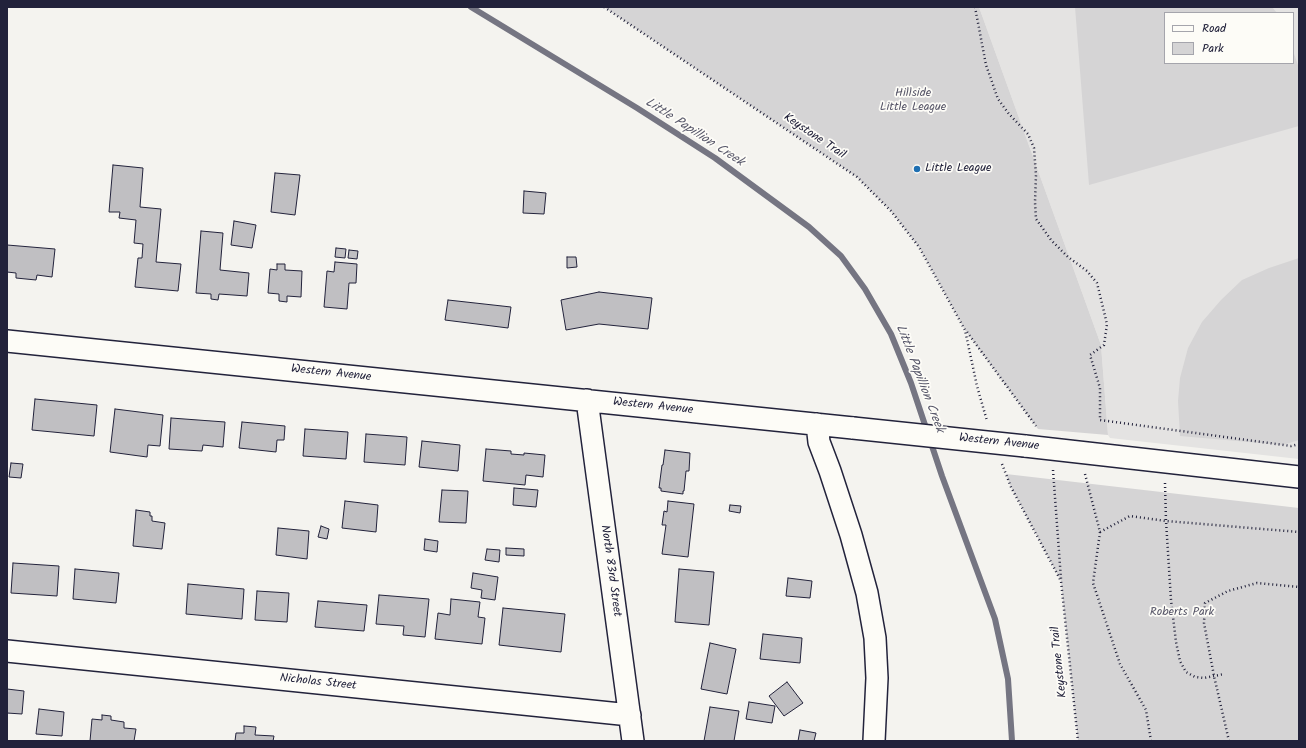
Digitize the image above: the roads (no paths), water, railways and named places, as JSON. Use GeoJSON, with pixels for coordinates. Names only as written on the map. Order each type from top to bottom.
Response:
{"type":"FeatureCollection","features":[{"type":"Feature","properties":{"kind":"street","name":"Western Avenue"},"geometry":{"type":"LineString","coordinates":[[7,341],[817,424],[1299,477]]}},
{"type":"Feature","properties":{"kind":"street","name":"North 83rd Street"},"geometry":{"type":"LineString","coordinates":[[587,400],[633,741]]}},
{"type":"Feature","properties":{"kind":"street"},"geometry":{"type":"LineString","coordinates":[[817,424],[819,442],[846,521],[867,593],[875,638],[877,678],[874,741]]}},
{"type":"Feature","properties":{"kind":"street","name":"Nicholas Street"},"geometry":{"type":"LineString","coordinates":[[7,651],[630,715]]}},
{"type":"Feature","properties":{"kind":"waterway","name":"Little Papillion Creek"},"geometry":{"type":"LineString","coordinates":[[471,7],[637,108],[715,158],[809,227],[841,256],[865,289],[891,334],[911,383],[942,476],[995,619],[1008,679],[1012,741]]}},
{"type":"Feature","properties":{"kind":"place","name":"Little League"},"geometry":{"type":"Point","coordinates":[917,169]}},
{"type":"Feature","properties":{"kind":"park label","name":"Hillside Little League"},"geometry":{"type":"Point","coordinates":[913,101]}},
{"type":"Feature","properties":{"kind":"park label","name":"Roberts Park"},"geometry":{"type":"Point","coordinates":[1182,613]}}]}
